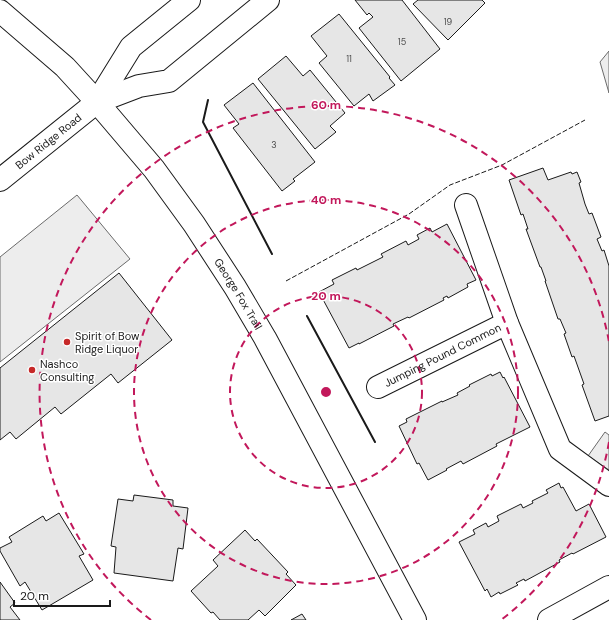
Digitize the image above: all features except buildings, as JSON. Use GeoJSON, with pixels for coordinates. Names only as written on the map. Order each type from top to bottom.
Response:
{"type":"FeatureCollection","features":[{"type":"Feature","properties":{"kind":"street"},"geometry":{"type":"LineString","coordinates":[[97,102],[131,46],[189,0]]}},
{"type":"Feature","properties":{"kind":"street"},"geometry":{"type":"LineString","coordinates":[[97,102],[139,86],[169,81],[268,0]]}},
{"type":"Feature","properties":{"kind":"street","name":"George Fox Trail"},"geometry":{"type":"LineString","coordinates":[[0,11],[65,67],[97,102],[154,169],[194,224],[235,287],[265,338],[415,620]]}},
{"type":"Feature","properties":{"kind":"street","name":"Bow Ridge Road"},"geometry":{"type":"LineString","coordinates":[[0,180],[97,102]]}},
{"type":"Feature","properties":{"kind":"street","name":"Jumping Pound Common"},"geometry":{"type":"LineString","coordinates":[[466,205],[507,323],[560,449],[609,485]]}},
{"type":"Feature","properties":{"kind":"street","name":"Jumping Pound Common"},"geometry":{"type":"LineString","coordinates":[[378,387],[507,323]]}},
{"type":"Feature","properties":{"kind":"street"},"geometry":{"type":"LineString","coordinates":[[549,620],[609,587]]}},
{"type":"Feature","properties":{"kind":"shaded area"},"geometry":{"type":"Polygon","coordinates":[[[609,51],[609,93],[600,62],[609,51]]]}},
{"type":"Feature","properties":{"kind":"shaded area"},"geometry":{"type":"Polygon","coordinates":[[[77,195],[130,259],[0,362],[0,257],[77,195]]]}},
{"type":"Feature","properties":{"kind":"shaded area"},"geometry":{"type":"Polygon","coordinates":[[[605,432],[609,435],[609,470],[588,456],[605,432]]]}},
{"type":"Feature","properties":{"kind":"fence"},"geometry":{"type":"LineString","coordinates":[[286,281],[409,214],[450,185],[502,165],[585,120]]}},
{"type":"Feature","properties":{"kind":"wall"},"geometry":{"type":"LineString","coordinates":[[208,100],[203,122],[272,254]]}},
{"type":"Feature","properties":{"kind":"wall"},"geometry":{"type":"LineString","coordinates":[[307,316],[375,442]]}},
{"type":"Feature","properties":{"kind":"place","name":"Spirit of Bow Ridge Liquor"},"geometry":{"type":"Point","coordinates":[67,342]}},
{"type":"Feature","properties":{"kind":"place","name":"Nashco Consulting"},"geometry":{"type":"Point","coordinates":[32,370]}}]}
